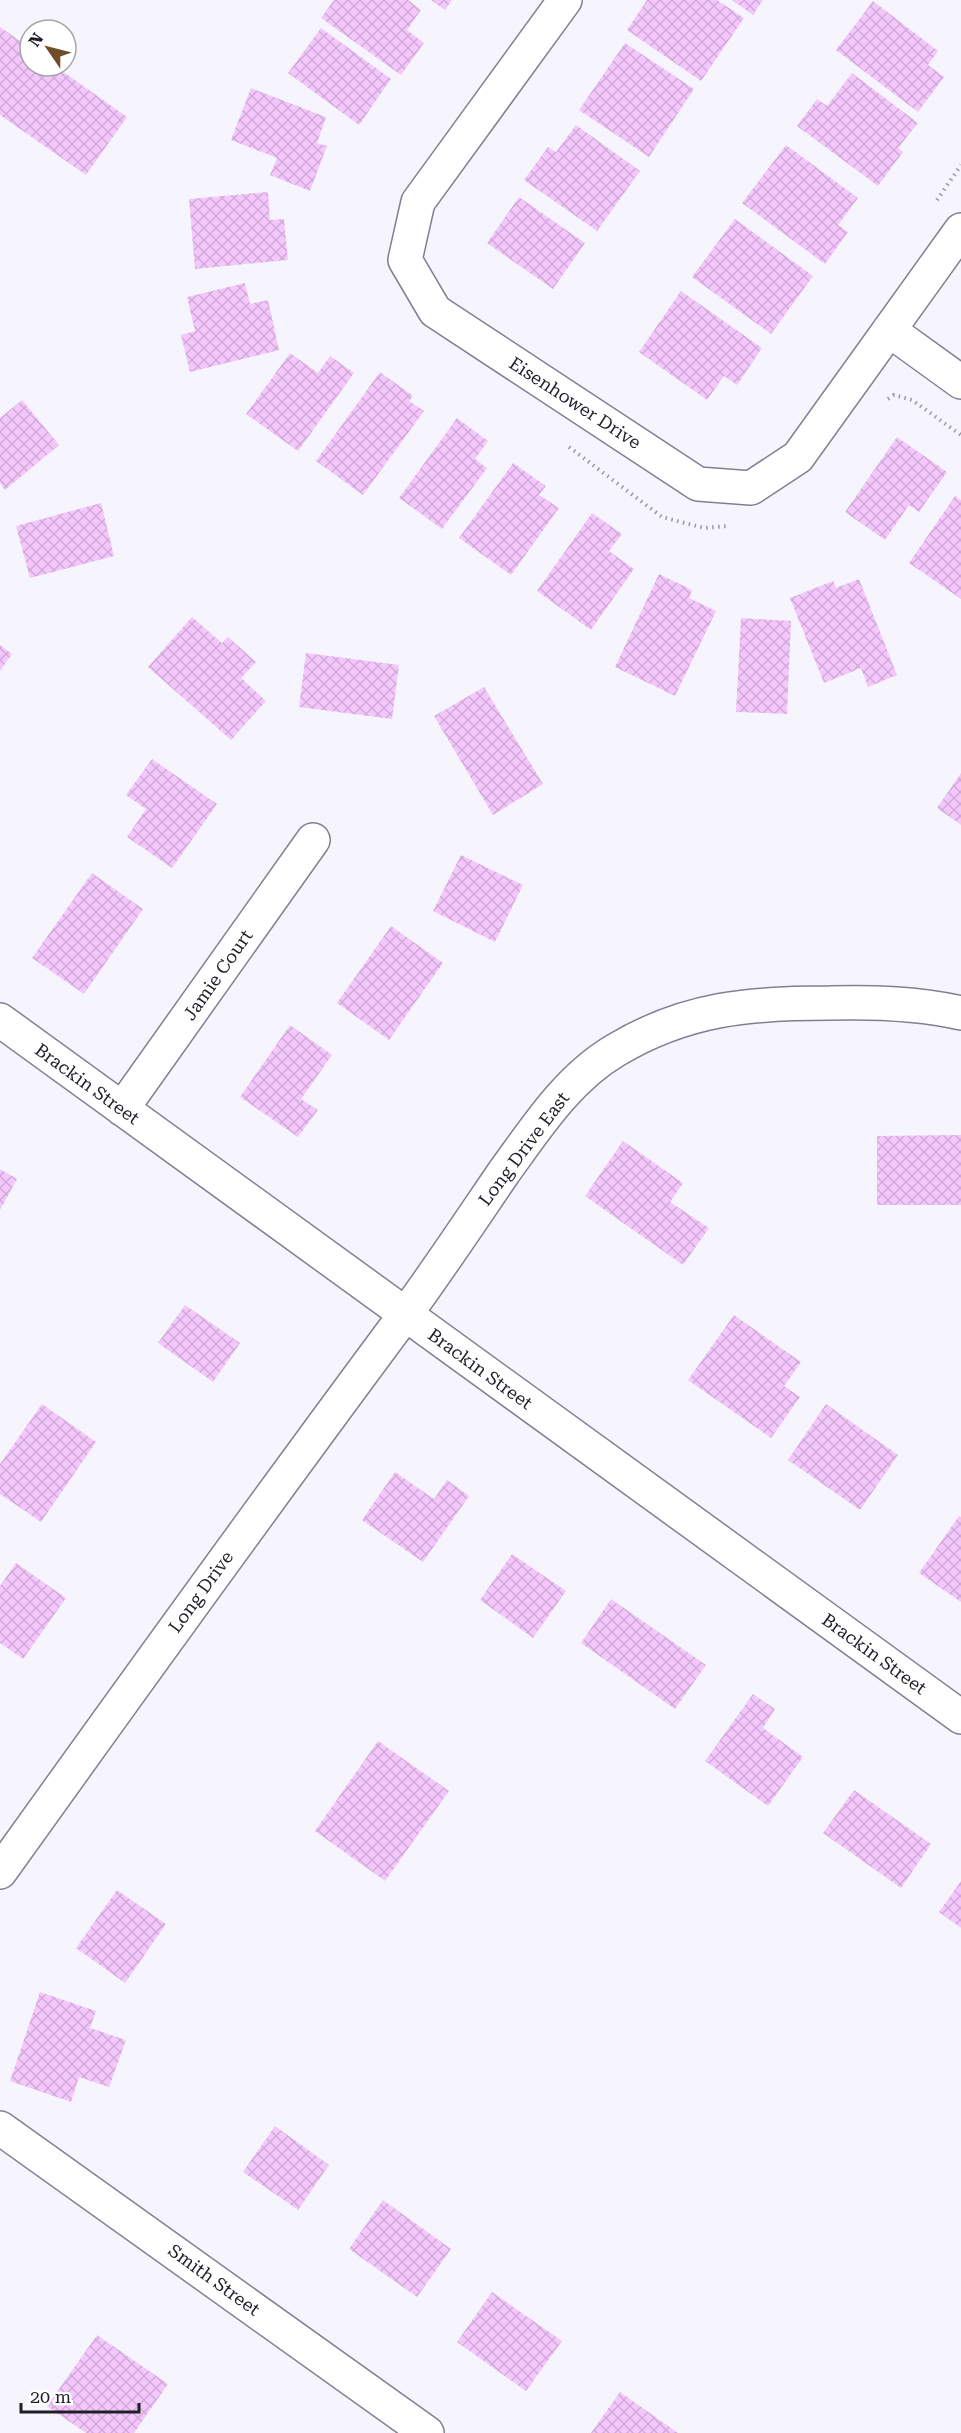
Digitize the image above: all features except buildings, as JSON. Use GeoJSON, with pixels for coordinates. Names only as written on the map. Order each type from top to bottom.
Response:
{"type":"FeatureCollection","features":[{"type":"Feature","properties":{"kind":"street","name":"Eisenhower Drive"},"geometry":{"type":"LineString","coordinates":[[565,0],[418,202],[405,260],[435,311],[698,484],[751,488],[798,457],[961,230]]}},
{"type":"Feature","properties":{"kind":"street"},"geometry":{"type":"LineString","coordinates":[[889,330],[961,382]]}},
{"type":"Feature","properties":{"kind":"street","name":"Jamie Court"},"geometry":{"type":"LineString","coordinates":[[122,1109],[314,840]]}},
{"type":"Feature","properties":{"kind":"street","name":"Long Drive East"},"geometry":{"type":"LineString","coordinates":[[405,1314],[558,1100],[589,1069],[614,1051],[658,1027],[734,1006],[761,1003],[885,1002],[961,1013]]}},
{"type":"Feature","properties":{"kind":"street","name":"Brackin Street"},"geometry":{"type":"LineString","coordinates":[[0,1020],[961,1717]]}},
{"type":"Feature","properties":{"kind":"street","name":"Long Drive"},"geometry":{"type":"LineString","coordinates":[[0,1872],[405,1314]]}},
{"type":"Feature","properties":{"kind":"street","name":"Smith Street"},"geometry":{"type":"LineString","coordinates":[[0,2128],[427,2433]]}},
{"type":"Feature","properties":{"kind":"path"},"geometry":{"type":"LineString","coordinates":[[934,205],[961,165]]}},
{"type":"Feature","properties":{"kind":"path"},"geometry":{"type":"LineString","coordinates":[[885,401],[894,395],[912,400],[961,435]]}},
{"type":"Feature","properties":{"kind":"path"},"geometry":{"type":"LineString","coordinates":[[566,445],[662,517],[704,528],[738,526]]}}]}
